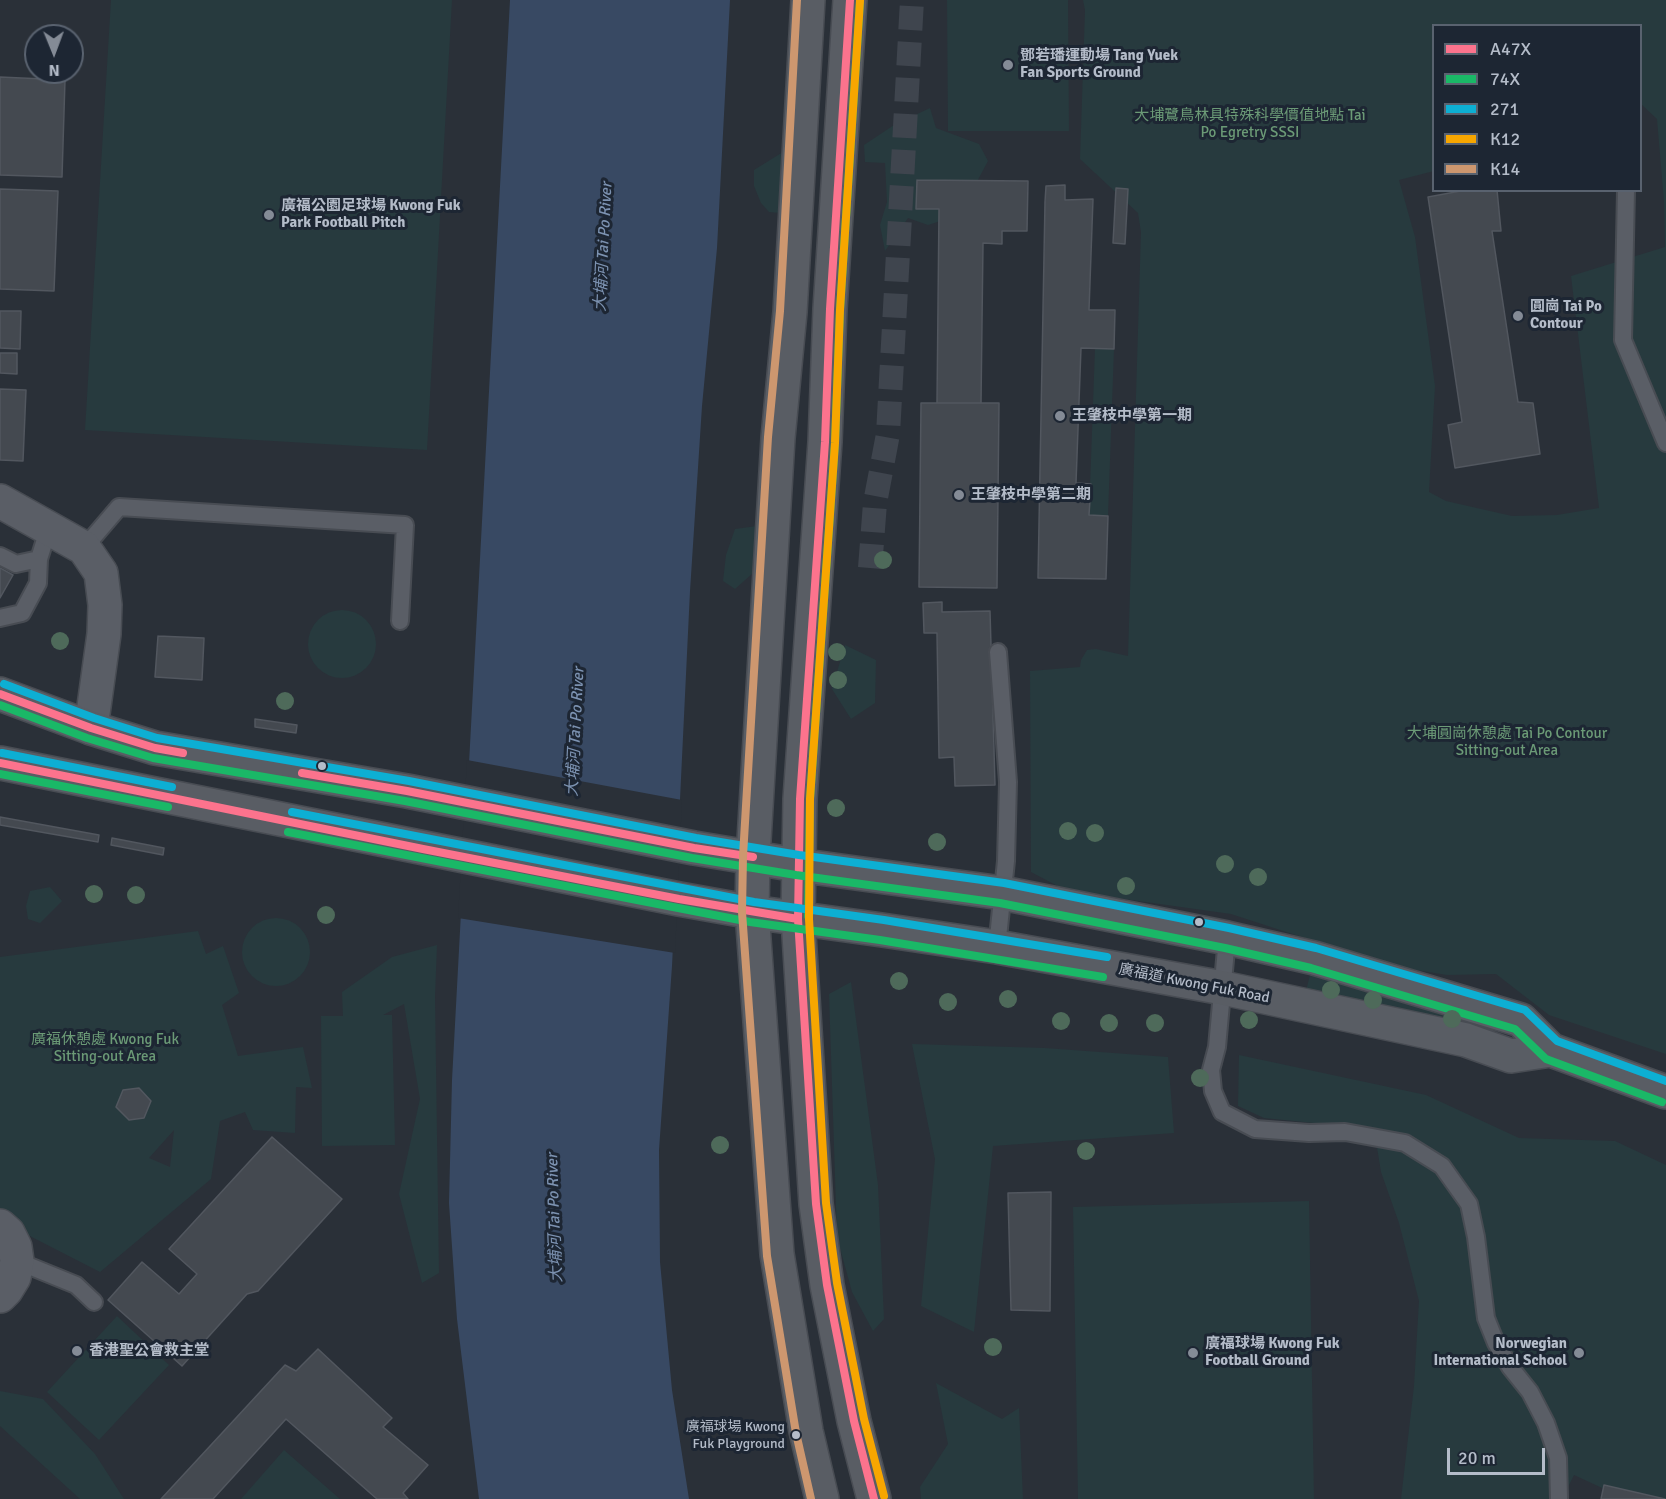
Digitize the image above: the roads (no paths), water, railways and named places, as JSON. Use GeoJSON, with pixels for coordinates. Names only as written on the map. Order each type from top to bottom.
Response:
{"type":"FeatureCollection","features":[{"type":"Feature","properties":{"kind":"main road"},"geometry":{"type":"LineString","coordinates":[[808,0],[790,312],[778,438],[753,857],[752,912],[777,1254],[806,1431],[822,1499]]}},
{"type":"Feature","properties":{"kind":"main road"},"geometry":{"type":"LineString","coordinates":[[850,0],[830,309],[825,442],[797,865],[798,919],[817,1216],[831,1307],[854,1421],[874,1499]]}},
{"type":"Feature","properties":{"kind":"main road","name":"廣福道 Kwong Fuk Road"},"geometry":{"type":"LineString","coordinates":[[0,694],[91,728],[155,748],[407,791],[681,845],[797,865],[1002,893],[1227,938],[1314,958],[1521,1020],[1551,1050],[1666,1092]]}},
{"type":"Feature","properties":{"kind":"main road","name":"廣福道 Kwong Fuk Road"},"geometry":{"type":"LineString","coordinates":[[0,763],[679,899],[798,919],[997,947],[1223,988],[1466,1040],[1510,1056],[1551,1050]]}},
{"type":"Feature","properties":{"kind":"street"},"geometry":{"type":"LineString","coordinates":[[0,501],[84,548],[100,573],[105,605],[103,644],[91,728]]}},
{"type":"Feature","properties":{"kind":"street"},"geometry":{"type":"LineString","coordinates":[[0,1226],[8,1233],[15,1247],[17,1261],[14,1277],[0,1296]]}},
{"type":"Feature","properties":{"kind":"lane"},"geometry":{"type":"LineString","coordinates":[[1626,192],[1623,340],[1666,443]]}},
{"type":"Feature","properties":{"kind":"lane"},"geometry":{"type":"LineString","coordinates":[[84,548],[119,507],[405,525],[400,621]]}},
{"type":"Feature","properties":{"kind":"lane"},"geometry":{"type":"LineString","coordinates":[[0,618],[21,613],[38,584],[39,559],[49,527]]}},
{"type":"Feature","properties":{"kind":"lane"},"geometry":{"type":"LineString","coordinates":[[0,556],[16,564],[39,559]]}},
{"type":"Feature","properties":{"kind":"lane"},"geometry":{"type":"LineString","coordinates":[[997,947],[1006,861],[1008,782],[998,652]]}},
{"type":"Feature","properties":{"kind":"lane"},"geometry":{"type":"LineString","coordinates":[[1227,938],[1217,1047],[1210,1070],[1213,1091],[1222,1112],[1255,1129],[1309,1133],[1345,1132],[1405,1143],[1442,1166],[1464,1197],[1473,1218],[1486,1318],[1496,1343],[1510,1367],[1530,1392],[1546,1423],[1558,1458],[1559,1499]]}},
{"type":"Feature","properties":{"kind":"lane"},"geometry":{"type":"LineString","coordinates":[[17,1261],[76,1286],[94,1302]]}},
{"type":"Feature","properties":{"kind":"water","name":"大埔河 Tai Po River"},"geometry":{"type":"Polygon","coordinates":[[[510,0],[730,0],[717,248],[702,406],[690,591],[672,966],[659,1150],[660,1262],[672,1390],[689,1499],[479,1499],[457,1319],[449,1203],[452,1080],[510,0]]]}},
{"type":"Feature","properties":{"kind":"tunnel"},"geometry":{"type":"LineString","coordinates":[[870,568],[875,503],[888,434],[912,0]]}},
{"type":"Feature","properties":{"kind":"place","name":"鄧若璠運動場 Tang Yuek Fan Sports Ground"},"geometry":{"type":"Point","coordinates":[1008,65]}},
{"type":"Feature","properties":{"kind":"place","name":"廣福公園足球場 Kwong Fuk Park Football Pitch"},"geometry":{"type":"Point","coordinates":[269,215]}},
{"type":"Feature","properties":{"kind":"place","name":"圓崗 Tai Po Contour"},"geometry":{"type":"Point","coordinates":[1518,316]}},
{"type":"Feature","properties":{"kind":"place","name":"王肇枝中學第一期"},"geometry":{"type":"Point","coordinates":[1060,416]}},
{"type":"Feature","properties":{"kind":"place","name":"王肇枝中學第二期"},"geometry":{"type":"Point","coordinates":[959,495]}},
{"type":"Feature","properties":{"kind":"place","name":"香港聖公會救主堂"},"geometry":{"type":"Point","coordinates":[77,1351]}},
{"type":"Feature","properties":{"kind":"place","name":"廣福球場 Kwong Fuk Football Ground"},"geometry":{"type":"Point","coordinates":[1193,1353]}},
{"type":"Feature","properties":{"kind":"place","name":"Norwegian International School"},"geometry":{"type":"Point","coordinates":[1579,1353]}},
{"type":"Feature","properties":{"kind":"place","name":"廣福球場 Kwong Fuk Playground"},"geometry":{"type":"Point","coordinates":[796,1435]}},
{"type":"Feature","properties":{"kind":"park label","name":"大埔鷺鳥林具特殊科學價值地點 Tai Po Egretry SSSI"},"geometry":{"type":"Point","coordinates":[1250,124]}},
{"type":"Feature","properties":{"kind":"park label","name":"大埔圓崗休憩處 Tai Po Contour Sitting-out Area"},"geometry":{"type":"Point","coordinates":[1507,742]}},
{"type":"Feature","properties":{"kind":"park label","name":"廣福休憩處 Kwong Fuk Sitting-out Area"},"geometry":{"type":"Point","coordinates":[105,1048]}}]}
